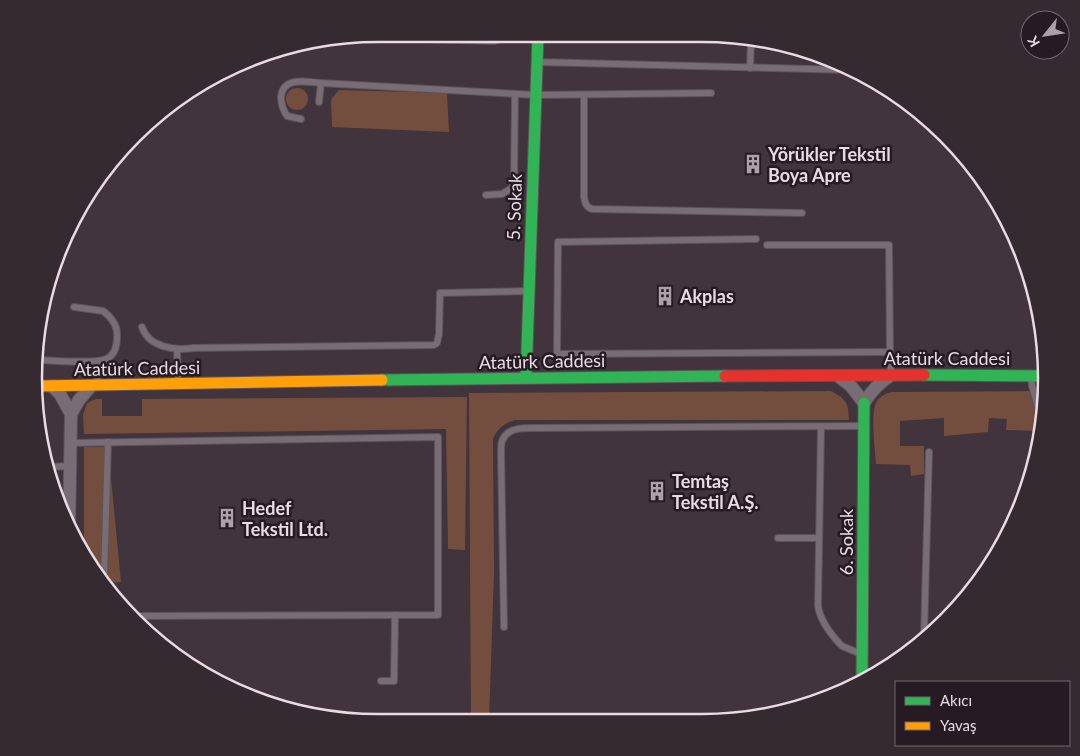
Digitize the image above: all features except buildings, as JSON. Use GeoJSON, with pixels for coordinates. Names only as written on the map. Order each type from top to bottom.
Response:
{"type":"FeatureCollection","features":[{"type":"Feature","properties":{"kind":"street","name":"5. Sokak"},"geometry":{"type":"LineString","coordinates":[[526,378],[530,174],[538,42]]}},
{"type":"Feature","properties":{"kind":"street","name":"Atatürk Caddesi"},"geometry":{"type":"LineString","coordinates":[[42,386],[526,378],[892,375],[1038,376]]}},
{"type":"Feature","properties":{"kind":"street"},"geometry":{"type":"LineString","coordinates":[[838,376],[851,386],[864,403],[877,385],[892,375]]}},
{"type":"Feature","properties":{"kind":"street"},"geometry":{"type":"LineString","coordinates":[[52,386],[63,399],[71,414],[70,510]]}},
{"type":"Feature","properties":{"kind":"street"},"geometry":{"type":"LineString","coordinates":[[71,414],[81,397],[94,386]]}},
{"type":"Feature","properties":{"kind":"street","name":"6. Sokak"},"geometry":{"type":"LineString","coordinates":[[862,673],[864,403]]}},
{"type":"Feature","properties":{"kind":"lane"},"geometry":{"type":"LineString","coordinates":[[750,46],[750,68]]}},
{"type":"Feature","properties":{"kind":"lane"},"geometry":{"type":"LineString","coordinates":[[537,62],[834,70]]}},
{"type":"Feature","properties":{"kind":"lane"},"geometry":{"type":"LineString","coordinates":[[301,119],[287,116],[283,110],[281,101],[282,90],[292,82],[536,95],[711,93]]}},
{"type":"Feature","properties":{"kind":"lane"},"geometry":{"type":"LineString","coordinates":[[319,102],[321,83]]}},
{"type":"Feature","properties":{"kind":"lane"},"geometry":{"type":"LineString","coordinates":[[486,195],[502,194],[512,188],[517,174],[515,94]]}},
{"type":"Feature","properties":{"kind":"lane"},"geometry":{"type":"LineString","coordinates":[[584,95],[584,197],[588,208],[802,213]]}},
{"type":"Feature","properties":{"kind":"lane"},"geometry":{"type":"LineString","coordinates":[[756,239],[558,242],[557,354],[890,352]]}},
{"type":"Feature","properties":{"kind":"lane"},"geometry":{"type":"LineString","coordinates":[[767,245],[889,245],[892,375]]}},
{"type":"Feature","properties":{"kind":"lane"},"geometry":{"type":"LineString","coordinates":[[142,327],[146,336],[152,342],[177,349],[434,345],[439,334],[440,293],[529,291]]}},
{"type":"Feature","properties":{"kind":"lane"},"geometry":{"type":"LineString","coordinates":[[43,360],[98,362],[109,358],[115,350],[118,336],[114,322],[103,311],[74,307]]}},
{"type":"Feature","properties":{"kind":"lane"},"geometry":{"type":"LineString","coordinates":[[177,349],[178,384]]}},
{"type":"Feature","properties":{"kind":"lane"},"geometry":{"type":"LineString","coordinates":[[94,386],[98,362]]}},
{"type":"Feature","properties":{"kind":"lane"},"geometry":{"type":"LineString","coordinates":[[1031,376],[1037,403]]}},
{"type":"Feature","properties":{"kind":"lane"},"geometry":{"type":"LineString","coordinates":[[504,627],[501,451],[503,439],[512,430],[522,428],[863,426]]}},
{"type":"Feature","properties":{"kind":"lane"},"geometry":{"type":"LineString","coordinates":[[821,427],[819,613],[833,637],[842,646],[863,654]]}},
{"type":"Feature","properties":{"kind":"lane"},"geometry":{"type":"LineString","coordinates":[[71,443],[438,437],[438,615],[142,616]]}},
{"type":"Feature","properties":{"kind":"lane"},"geometry":{"type":"LineString","coordinates":[[104,571],[108,442]]}},
{"type":"Feature","properties":{"kind":"lane"},"geometry":{"type":"LineString","coordinates":[[924,629],[929,452]]}},
{"type":"Feature","properties":{"kind":"lane"},"geometry":{"type":"LineString","coordinates":[[54,467],[70,466]]}},
{"type":"Feature","properties":{"kind":"lane"},"geometry":{"type":"LineString","coordinates":[[778,538],[819,538]]}},
{"type":"Feature","properties":{"kind":"lane"},"geometry":{"type":"LineString","coordinates":[[381,681],[394,681],[395,615]]}},
{"type":"Feature","properties":{"kind":"shaded area"},"geometry":{"type":"Polygon","coordinates":[[[297,88],[305,91],[308,99],[305,107],[297,110],[289,107],[286,99],[289,91],[297,88]]]}},
{"type":"Feature","properties":{"kind":"shaded area"},"geometry":{"type":"Polygon","coordinates":[[[339,90],[447,93],[449,132],[332,127],[331,101],[339,90]]]}},
{"type":"Feature","properties":{"kind":"shaded area"},"geometry":{"type":"Polygon","coordinates":[[[831,391],[846,402],[849,420],[515,420],[501,427],[493,439],[494,572],[489,714],[471,714],[469,393],[831,391]]]}},
{"type":"Feature","properties":{"kind":"shaded area"},"geometry":{"type":"Polygon","coordinates":[[[1037,391],[1033,431],[1006,430],[1007,419],[989,418],[988,432],[944,436],[944,418],[900,421],[900,446],[924,446],[924,474],[911,476],[910,465],[876,464],[873,418],[875,405],[885,394],[893,392],[1037,391]]]}},
{"type":"Feature","properties":{"kind":"shaded area"},"geometry":{"type":"Polygon","coordinates":[[[467,397],[465,550],[448,549],[446,429],[84,434],[83,415],[87,403],[96,399],[102,399],[102,416],[142,416],[142,399],[467,397]]]}},
{"type":"Feature","properties":{"kind":"shaded area"},"geometry":{"type":"Polygon","coordinates":[[[84,447],[108,447],[121,582],[112,583],[84,540],[84,447]]]}},
{"type":"Feature","properties":{"kind":"traffic: fast"},"geometry":{"type":"LineString","coordinates":[[526,378],[538,42]]}},
{"type":"Feature","properties":{"kind":"traffic: fast"},"geometry":{"type":"LineString","coordinates":[[924,375],[1038,376]]}},
{"type":"Feature","properties":{"kind":"traffic: fast"},"geometry":{"type":"LineString","coordinates":[[382,380],[725,376]]}},
{"type":"Feature","properties":{"kind":"traffic: fast"},"geometry":{"type":"LineString","coordinates":[[862,673],[864,403]]}},
{"type":"Feature","properties":{"kind":"traffic: slow"},"geometry":{"type":"LineString","coordinates":[[42,386],[382,380]]}},
{"type":"Feature","properties":{"kind":"traffic: jam"},"geometry":{"type":"LineString","coordinates":[[725,376],[924,375]]}},
{"type":"Feature","properties":{"kind":"place","name":"Yörükler Tekstil Boya Apre"},"geometry":{"type":"Point","coordinates":[753,164]}},
{"type":"Feature","properties":{"kind":"place","name":"Akplas"},"geometry":{"type":"Point","coordinates":[665,296]}},
{"type":"Feature","properties":{"kind":"place","name":"Temtaş Tekstil A.Ş."},"geometry":{"type":"Point","coordinates":[657,491]}},
{"type":"Feature","properties":{"kind":"place","name":"Hedef Tekstil Ltd."},"geometry":{"type":"Point","coordinates":[227,518]}}]}
